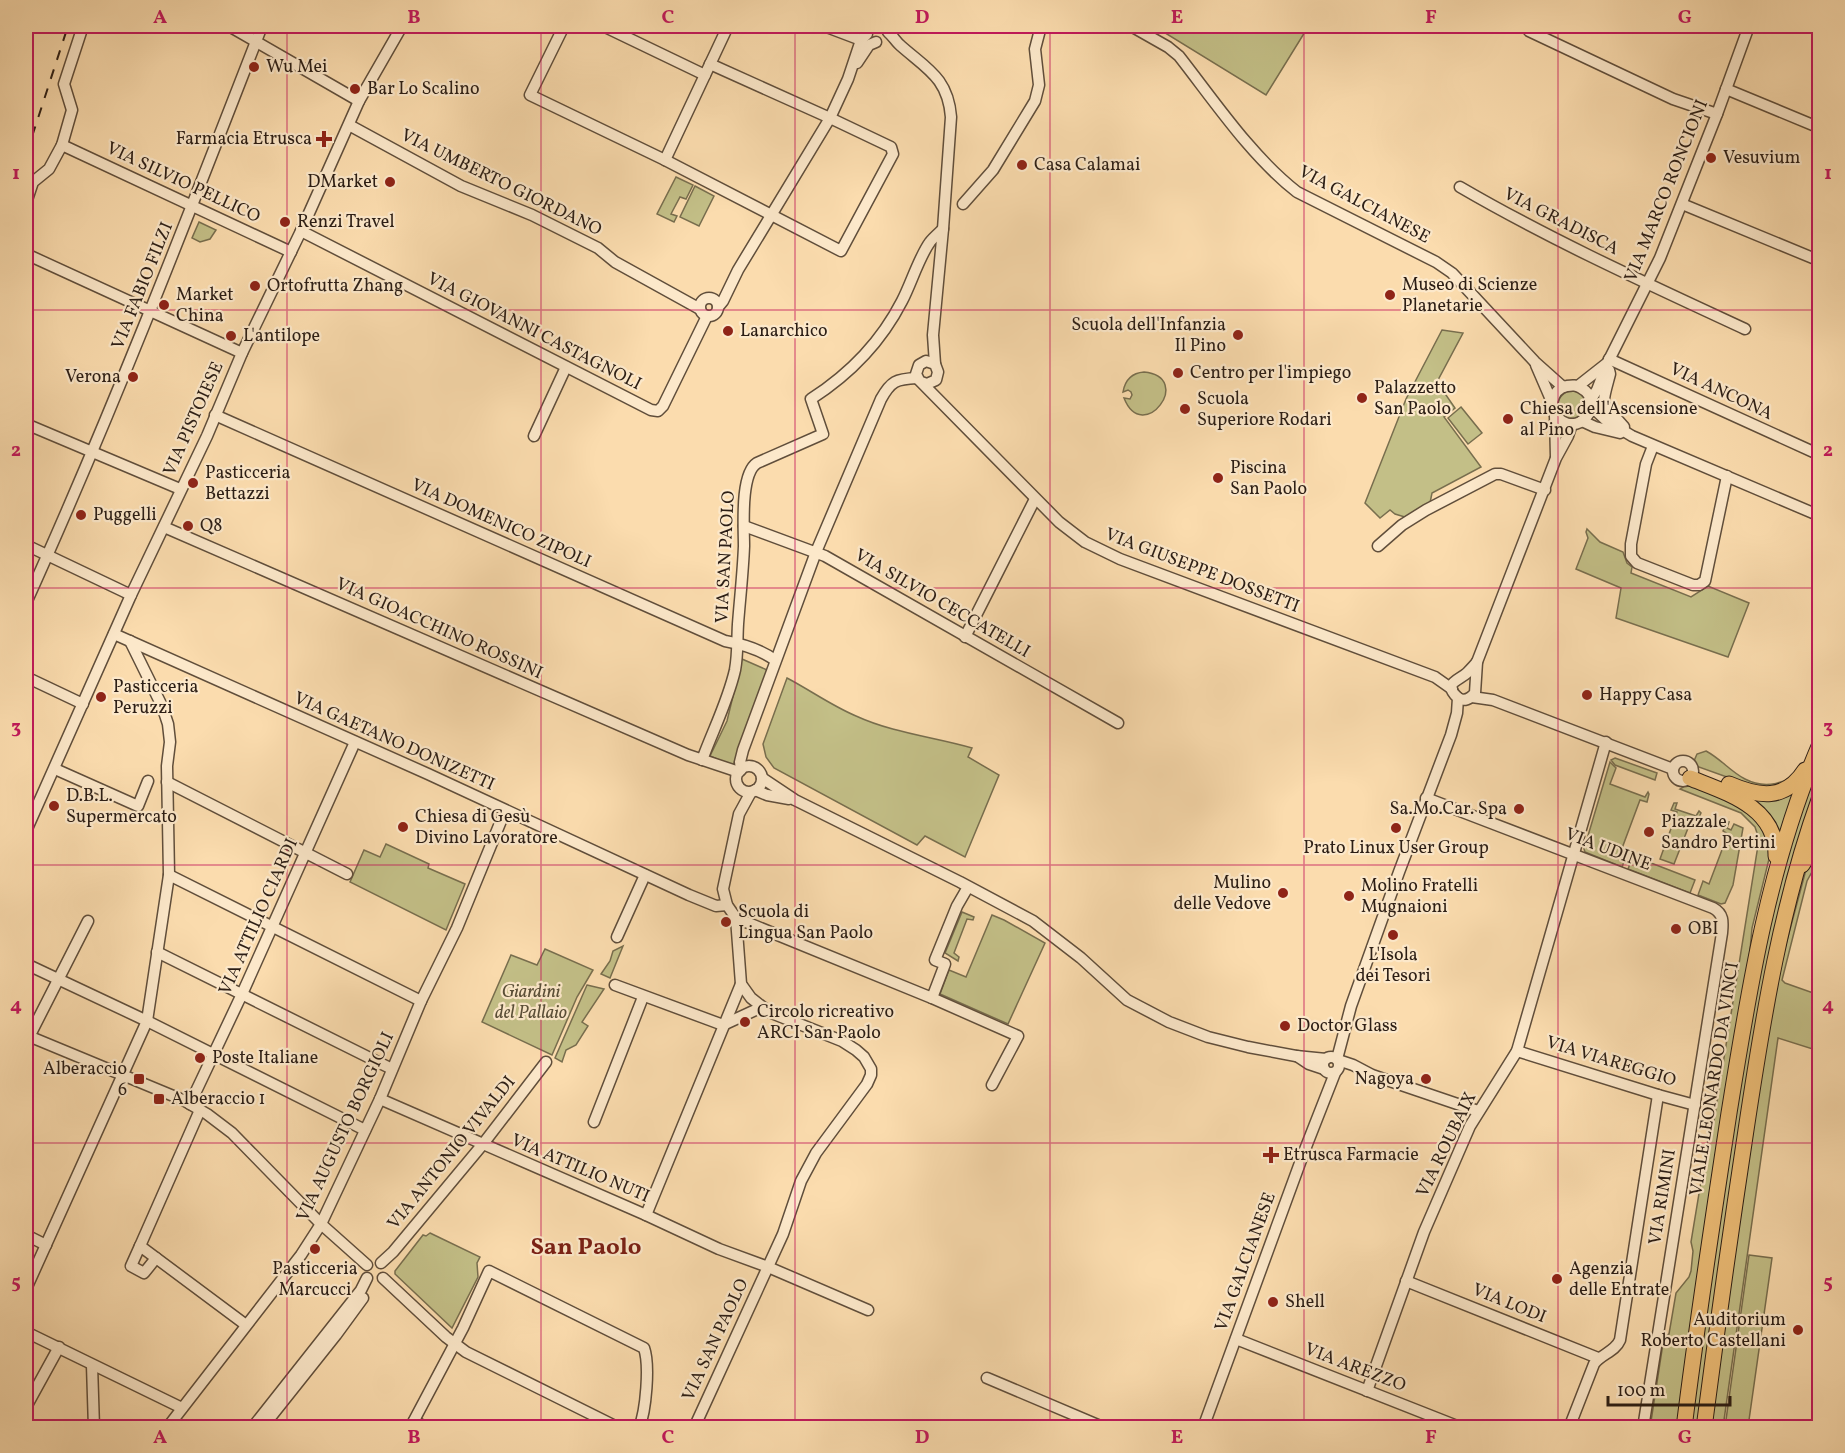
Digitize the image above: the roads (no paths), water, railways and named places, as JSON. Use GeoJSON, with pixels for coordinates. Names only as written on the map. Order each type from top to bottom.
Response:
{"type":"FeatureCollection","features":[{"type":"Feature","properties":{"kind":"highway"},"geometry":{"type":"LineString","coordinates":[[1691,774],[1755,794],[1772,794],[1798,781],[1818,747]]}},
{"type":"Feature","properties":{"kind":"highway","name":"VIALE LEONARDO DA VINCI"},"geometry":{"type":"LineString","coordinates":[[1684,1428],[1701,1295],[1750,983],[1774,880],[1791,821],[1818,747]]}},
{"type":"Feature","properties":{"kind":"highway"},"geometry":{"type":"LineString","coordinates":[[1691,774],[1751,806],[1764,819],[1775,840],[1774,880]]}},
{"type":"Feature","properties":{"kind":"highway"},"geometry":{"type":"LineString","coordinates":[[1704,1428],[1720,1299],[1772,969],[1793,881],[1820,797]]}},
{"type":"Feature","properties":{"kind":"highway"},"geometry":{"type":"LineString","coordinates":[[1793,881],[1806,858],[1820,847]]}},
{"type":"Feature","properties":{"kind":"street"},"geometry":{"type":"LineString","coordinates":[[27,200],[33,182],[49,169],[62,145],[72,110],[64,84],[83,26]]}},
{"type":"Feature","properties":{"kind":"street"},"geometry":{"type":"LineString","coordinates":[[229,26],[359,101]]}},
{"type":"Feature","properties":{"kind":"street","name":"VIA FABIO FILZI"},"geometry":{"type":"LineString","coordinates":[[26,603],[151,312],[262,26]]}},
{"type":"Feature","properties":{"kind":"street","name":"VIA PISTOIESE"},"geometry":{"type":"LineString","coordinates":[[26,831],[30,811],[55,769],[131,595],[207,435],[359,101],[402,26]]}},
{"type":"Feature","properties":{"kind":"street"},"geometry":{"type":"LineString","coordinates":[[564,26],[530,95],[665,160],[841,251],[893,154],[889,145],[710,64]]}},
{"type":"Feature","properties":{"kind":"street"},"geometry":{"type":"LineString","coordinates":[[603,26],[705,75]]}},
{"type":"Feature","properties":{"kind":"street"},"geometry":{"type":"LineString","coordinates":[[665,160],[728,26]]}},
{"type":"Feature","properties":{"kind":"street"},"geometry":{"type":"LineString","coordinates":[[824,26],[878,33],[898,44],[941,82],[950,104],[943,229],[930,363],[938,372],[935,380],[936,397]]}},
{"type":"Feature","properties":{"kind":"street"},"geometry":{"type":"LineString","coordinates":[[963,204],[993,170],[1035,101],[1038,85],[1035,49],[1041,26]]}},
{"type":"Feature","properties":{"kind":"street","name":"VIA GALCIANESE"},"geometry":{"type":"LineString","coordinates":[[1131,26],[1168,47],[1179,56],[1249,144],[1282,180],[1297,192],[1436,262],[1452,273],[1535,362],[1563,387]]}},
{"type":"Feature","properties":{"kind":"street","name":"VIA MARCO RONCIONI"},"geometry":{"type":"LineString","coordinates":[[1591,403],[1608,362],[1648,284],[1682,204],[1749,26]]}},
{"type":"Feature","properties":{"kind":"street"},"geometry":{"type":"LineString","coordinates":[[1529,31],[1673,99],[1716,114]]}},
{"type":"Feature","properties":{"kind":"street"},"geometry":{"type":"LineString","coordinates":[[715,303],[707,298],[699,305],[704,313],[714,314],[715,303],[730,289],[738,270],[830,117],[848,79],[878,33]]}},
{"type":"Feature","properties":{"kind":"street"},"geometry":{"type":"LineString","coordinates":[[1726,89],[1820,129]]}},
{"type":"Feature","properties":{"kind":"street","name":"VIA UMBERTO GIORDANO"},"geometry":{"type":"LineString","coordinates":[[349,125],[461,186],[532,215],[598,248],[615,262],[704,313]]}},
{"type":"Feature","properties":{"kind":"street","name":"VIA SILVIO PELLICO"},"geometry":{"type":"LineString","coordinates":[[62,145],[291,252]]}},
{"type":"Feature","properties":{"kind":"street","name":"VIA GRADISCA"},"geometry":{"type":"LineString","coordinates":[[1460,188],[1648,284],[1744,328]]}},
{"type":"Feature","properties":{"kind":"street"},"geometry":{"type":"LineString","coordinates":[[1682,204],[1820,261]]}},
{"type":"Feature","properties":{"kind":"street","name":"VIA SAN PAOLO"},"geometry":{"type":"LineString","coordinates":[[702,760],[735,671],[739,644],[743,561],[743,504],[751,467],[823,435],[811,399],[833,385],[851,369],[887,329],[929,244],[943,229]]}},
{"type":"Feature","properties":{"kind":"street","name":"VIA GIOVANNI CASTAGNOLI"},"geometry":{"type":"LineString","coordinates":[[301,231],[651,410],[658,411],[663,406],[704,313]]}},
{"type":"Feature","properties":{"kind":"street"},"geometry":{"type":"LineString","coordinates":[[26,254],[242,354]]}},
{"type":"Feature","properties":{"kind":"street","name":"VIA GALCIANESE"},"geometry":{"type":"LineString","coordinates":[[1535,362],[1555,415],[1556,458]]}},
{"type":"Feature","properties":{"kind":"street"},"geometry":{"type":"LineString","coordinates":[[1608,362],[1610,374],[1603,399],[1604,404],[1632,436]]}},
{"type":"Feature","properties":{"kind":"street","name":"VIA MARCO RONCIONI"},"geometry":{"type":"LineString","coordinates":[[1578,386],[1608,362]]}},
{"type":"Feature","properties":{"kind":"street","name":"VIA ANCONA"},"geometry":{"type":"LineString","coordinates":[[1608,362],[1820,455]]}},
{"type":"Feature","properties":{"kind":"street"},"geometry":{"type":"LineString","coordinates":[[919,380],[916,374],[917,367],[930,363]]}},
{"type":"Feature","properties":{"kind":"street"},"geometry":{"type":"LineString","coordinates":[[534,436],[566,367]]}},
{"type":"Feature","properties":{"kind":"street"},"geometry":{"type":"LineString","coordinates":[[795,800],[749,790],[737,781],[744,769],[748,739],[816,552],[887,388],[898,380],[919,380],[927,384],[935,380]]}},
{"type":"Feature","properties":{"kind":"street","name":"VIA GIUSEPPE DOSSETTI"},"geometry":{"type":"LineString","coordinates":[[919,380],[1035,499],[1075,535],[1120,559],[1435,677],[1466,692]]}},
{"type":"Feature","properties":{"kind":"street"},"geometry":{"type":"LineString","coordinates":[[1552,402],[1557,392],[1563,387],[1578,386],[1585,390],[1591,403],[1607,421],[1632,436],[1820,516]]}},
{"type":"Feature","properties":{"kind":"street","name":"VIA GALCIANESE"},"geometry":{"type":"LineString","coordinates":[[1203,1428],[1321,1108],[1343,1029],[1383,914],[1426,798],[1456,727],[1477,662],[1556,458],[1577,423],[1588,416],[1591,403]]}},
{"type":"Feature","properties":{"kind":"street","name":"VIA DOMENICO ZIPOLI"},"geometry":{"type":"LineString","coordinates":[[215,415],[725,641],[739,644],[775,660]]}},
{"type":"Feature","properties":{"kind":"street"},"geometry":{"type":"LineString","coordinates":[[1555,415],[1563,422],[1577,423],[1632,436]]}},
{"type":"Feature","properties":{"kind":"street"},"geometry":{"type":"LineString","coordinates":[[26,424],[180,489]]}},
{"type":"Feature","properties":{"kind":"street"},"geometry":{"type":"LineString","coordinates":[[1653,446],[1646,464],[1631,544],[1631,556],[1637,563],[1694,585],[1705,581],[1727,476]]}},
{"type":"Feature","properties":{"kind":"street"},"geometry":{"type":"LineString","coordinates":[[1378,546],[1402,525],[1426,510],[1495,474],[1501,474],[1545,490]]}},
{"type":"Feature","properties":{"kind":"street"},"geometry":{"type":"LineString","coordinates":[[965,637],[1035,499]]}},
{"type":"Feature","properties":{"kind":"street","name":"VIA SILVIO CECCATELLI"},"geometry":{"type":"LineString","coordinates":[[744,526],[816,552],[1118,723]]}},
{"type":"Feature","properties":{"kind":"street","name":"VIA GIOACCHINO ROSSINI"},"geometry":{"type":"LineString","coordinates":[[164,527],[702,760]]}},
{"type":"Feature","properties":{"kind":"street"},"geometry":{"type":"LineString","coordinates":[[26,545],[131,595]]}},
{"type":"Feature","properties":{"kind":"street","name":"VIA GAETANO DONIZETTI"},"geometry":{"type":"LineString","coordinates":[[114,634],[645,875],[716,906],[727,905]]}},
{"type":"Feature","properties":{"kind":"street"},"geometry":{"type":"LineString","coordinates":[[26,1289],[147,1021],[169,875],[167,766],[170,742],[168,724],[162,706],[130,641]]}},
{"type":"Feature","properties":{"kind":"street","name":"VIA GALCIANESE"},"geometry":{"type":"LineString","coordinates":[[1466,692],[1454,681],[1477,662]]}},
{"type":"Feature","properties":{"kind":"street"},"geometry":{"type":"LineString","coordinates":[[26,677],[83,704]]}},
{"type":"Feature","properties":{"kind":"street","name":"VIA GIUSEPPE DOSSETTI"},"geometry":{"type":"LineString","coordinates":[[1435,677],[1460,677]]}},
{"type":"Feature","properties":{"kind":"street"},"geometry":{"type":"LineString","coordinates":[[1460,677],[1469,677],[1466,692],[1606,742],[1673,769],[1676,764],[1684,761],[1689,764],[1691,774]]}},
{"type":"Feature","properties":{"kind":"street","name":"VIA ATTILIO CIARDI"},"geometry":{"type":"LineString","coordinates":[[190,1104],[355,742]]}},
{"type":"Feature","properties":{"kind":"street","name":"VIA ROUBAIX"},"geometry":{"type":"LineString","coordinates":[[1367,1390],[1424,1232],[1478,1111],[1517,1051],[1606,742]]}},
{"type":"Feature","properties":{"kind":"street"},"geometry":{"type":"LineString","coordinates":[[702,760],[758,770],[762,778],[795,800],[1033,921],[1081,958],[1127,1000],[1169,1022],[1214,1039],[1296,1056],[1309,1064],[1332,1065],[1372,1075],[1478,1111]]}},
{"type":"Feature","properties":{"kind":"street"},"geometry":{"type":"LineString","coordinates":[[55,769],[138,806],[148,781]]}},
{"type":"Feature","properties":{"kind":"street"},"geometry":{"type":"LineString","coordinates":[[646,1215],[741,984],[736,918],[727,905],[723,889],[739,814],[749,790],[760,786],[762,778]]}},
{"type":"Feature","properties":{"kind":"street"},"geometry":{"type":"LineString","coordinates":[[167,782],[347,874]]}},
{"type":"Feature","properties":{"kind":"street","name":"VIA UDINE"},"geometry":{"type":"LineString","coordinates":[[1426,798],[1720,912],[1723,925],[1715,972]]}},
{"type":"Feature","properties":{"kind":"street","name":"VIA AUGUSTO BORGIOLI"},"geometry":{"type":"LineString","coordinates":[[167,1428],[301,1255],[321,1224],[380,1099],[421,1000],[457,928],[505,811]]}},
{"type":"Feature","properties":{"kind":"street"},"geometry":{"type":"LineString","coordinates":[[169,875],[421,1000]]}},
{"type":"Feature","properties":{"kind":"street"},"geometry":{"type":"LineString","coordinates":[[617,937],[645,875]]}},
{"type":"Feature","properties":{"kind":"street"},"geometry":{"type":"LineString","coordinates":[[932,998],[945,964],[935,960],[957,906],[968,887]]}},
{"type":"Feature","properties":{"kind":"street"},"geometry":{"type":"LineString","coordinates":[[736,918],[932,998],[1018,1036],[992,1085]]}},
{"type":"Feature","properties":{"kind":"street"},"geometry":{"type":"LineString","coordinates":[[88,921],[60,979],[28,1036],[200,1110],[232,1132],[321,1224],[367,1265]]}},
{"type":"Feature","properties":{"kind":"street"},"geometry":{"type":"LineString","coordinates":[[157,952],[392,1069]]}},
{"type":"Feature","properties":{"kind":"street"},"geometry":{"type":"LineString","coordinates":[[26,964],[147,1021],[365,1130]]}},
{"type":"Feature","properties":{"kind":"street","name":"VIA RIMINI"},"geometry":{"type":"LineString","coordinates":[[1643,1428],[1715,972]]}},
{"type":"Feature","properties":{"kind":"street","name":"VIA SAN PAOLO"},"geometry":{"type":"LineString","coordinates":[[694,1428],[783,1234],[801,1181],[816,1153],[867,1084],[871,1075],[871,1069],[864,1057],[856,1050],[842,1041],[769,1012],[751,998],[741,984]]}},
{"type":"Feature","properties":{"kind":"street"},"geometry":{"type":"LineString","coordinates":[[615,985],[723,1025],[762,1007]]}},
{"type":"Feature","properties":{"kind":"street"},"geometry":{"type":"LineString","coordinates":[[594,1122],[643,997]]}},
{"type":"Feature","properties":{"kind":"street","name":"VIA VIAREGGIO"},"geometry":{"type":"LineString","coordinates":[[1517,1051],[1695,1105]]}},
{"type":"Feature","properties":{"kind":"street","name":"VIA ANTONIO VIVALDI"},"geometry":{"type":"LineString","coordinates":[[381,1263],[393,1252],[483,1144],[546,1062]]}},
{"type":"Feature","properties":{"kind":"street"},"geometry":{"type":"LineString","coordinates":[[1569,1428],[1594,1364],[1598,1358],[1617,1347],[1620,1341],[1658,1095]]}},
{"type":"Feature","properties":{"kind":"street","name":"VIA ATTILIO NUTI"},"geometry":{"type":"LineString","coordinates":[[380,1099],[719,1249],[768,1267]]}},
{"type":"Feature","properties":{"kind":"street"},"geometry":{"type":"LineString","coordinates":[[156,1258],[144,1273],[131,1266],[200,1110]]}},
{"type":"Feature","properties":{"kind":"street"},"geometry":{"type":"LineString","coordinates":[[26,1235],[46,1245]]}},
{"type":"Feature","properties":{"kind":"street"},"geometry":{"type":"LineString","coordinates":[[140,1246],[246,1324]]}},
{"type":"Feature","properties":{"kind":"street"},"geometry":{"type":"LineString","coordinates":[[262,1428],[366,1294],[369,1280],[364,1271],[367,1265],[374,1262],[381,1263],[385,1271],[383,1278],[379,1282],[369,1280]]}},
{"type":"Feature","properties":{"kind":"street","name":"VIA SAN PAOLO"},"geometry":{"type":"LineString","coordinates":[[768,1267],[868,1310]]}},
{"type":"Feature","properties":{"kind":"street"},"geometry":{"type":"LineString","coordinates":[[427,1428],[412,1424],[463,1328],[489,1271],[644,1348],[646,1359],[645,1409],[639,1428]]}},
{"type":"Feature","properties":{"kind":"street"},"geometry":{"type":"LineString","coordinates":[[383,1278],[454,1344],[466,1352],[619,1428]]}},
{"type":"Feature","properties":{"kind":"street"},"geometry":{"type":"LineString","coordinates":[[252,1428],[369,1280]]}},
{"type":"Feature","properties":{"kind":"street","name":"VIA LODI"},"geometry":{"type":"LineString","coordinates":[[1407,1281],[1598,1358]]}},
{"type":"Feature","properties":{"kind":"street"},"geometry":{"type":"LineString","coordinates":[[26,1332],[182,1408]]}},
{"type":"Feature","properties":{"kind":"street","name":"VIA AREZZO"},"geometry":{"type":"LineString","coordinates":[[1236,1339],[1462,1428]]}},
{"type":"Feature","properties":{"kind":"street"},"geometry":{"type":"LineString","coordinates":[[26,1407],[59,1347]]}},
{"type":"Feature","properties":{"kind":"street"},"geometry":{"type":"LineString","coordinates":[[92,1365],[94,1428]]}},
{"type":"Feature","properties":{"kind":"street"},"geometry":{"type":"LineString","coordinates":[[987,1378],[1105,1428]]}},
{"type":"Feature","properties":{"kind":"railway"},"geometry":{"type":"LineString","coordinates":[[26,155],[68,26]]}},
{"type":"Feature","properties":{"kind":"place","name":"Wu Mei"},"geometry":{"type":"Point","coordinates":[254,67]}},
{"type":"Feature","properties":{"kind":"place","name":"Bar Lo Scalino"},"geometry":{"type":"Point","coordinates":[355,89]}},
{"type":"Feature","properties":{"kind":"place","name":"Farmacia Etrusca"},"geometry":{"type":"Point","coordinates":[324,139]}},
{"type":"Feature","properties":{"kind":"place","name":"Vesuvium"},"geometry":{"type":"Point","coordinates":[1711,158]}},
{"type":"Feature","properties":{"kind":"place","name":"Casa Calamai"},"geometry":{"type":"Point","coordinates":[1022,165]}},
{"type":"Feature","properties":{"kind":"place","name":"DMarket"},"geometry":{"type":"Point","coordinates":[390,182]}},
{"type":"Feature","properties":{"kind":"place","name":"Renzi Travel"},"geometry":{"type":"Point","coordinates":[285,222]}},
{"type":"Feature","properties":{"kind":"place","name":"Ortofrutta Zhang"},"geometry":{"type":"Point","coordinates":[255,286]}},
{"type":"Feature","properties":{"kind":"place","name":"Museo di Scienze Planetarie"},"geometry":{"type":"Point","coordinates":[1390,295]}},
{"type":"Feature","properties":{"kind":"place","name":"Market China"},"geometry":{"type":"Point","coordinates":[164,305]}},
{"type":"Feature","properties":{"kind":"place","name":"Lanarchico"},"geometry":{"type":"Point","coordinates":[728,331]}},
{"type":"Feature","properties":{"kind":"place","name":"Scuola dell'Infanzia Il Pino"},"geometry":{"type":"Point","coordinates":[1238,335]}},
{"type":"Feature","properties":{"kind":"place","name":"L'antilope"},"geometry":{"type":"Point","coordinates":[231,336]}},
{"type":"Feature","properties":{"kind":"place","name":"Centro per l'impiego"},"geometry":{"type":"Point","coordinates":[1178,373]}},
{"type":"Feature","properties":{"kind":"place","name":"Verona"},"geometry":{"type":"Point","coordinates":[133,377]}},
{"type":"Feature","properties":{"kind":"place","name":"Palazzetto San Paolo"},"geometry":{"type":"Point","coordinates":[1362,398]}},
{"type":"Feature","properties":{"kind":"place","name":"Scuola Superiore Rodari"},"geometry":{"type":"Point","coordinates":[1185,409]}},
{"type":"Feature","properties":{"kind":"place","name":"Chiesa dell'Ascensione al Pino"},"geometry":{"type":"Point","coordinates":[1508,419]}},
{"type":"Feature","properties":{"kind":"place","name":"Piscina San Paolo"},"geometry":{"type":"Point","coordinates":[1218,478]}},
{"type":"Feature","properties":{"kind":"place","name":"Pasticceria Bettazzi"},"geometry":{"type":"Point","coordinates":[193,483]}},
{"type":"Feature","properties":{"kind":"place","name":"Puggelli"},"geometry":{"type":"Point","coordinates":[81,515]}},
{"type":"Feature","properties":{"kind":"place","name":"Q8"},"geometry":{"type":"Point","coordinates":[188,526]}},
{"type":"Feature","properties":{"kind":"place","name":"Happy Casa"},"geometry":{"type":"Point","coordinates":[1587,695]}},
{"type":"Feature","properties":{"kind":"place","name":"Pasticceria Peruzzi"},"geometry":{"type":"Point","coordinates":[101,697]}},
{"type":"Feature","properties":{"kind":"place","name":"D.B.L. Supermercato"},"geometry":{"type":"Point","coordinates":[54,806]}},
{"type":"Feature","properties":{"kind":"place","name":"Sa.Mo.Car. Spa"},"geometry":{"type":"Point","coordinates":[1519,809]}},
{"type":"Feature","properties":{"kind":"place","name":"Chiesa di Gesù Divino Lavoratore"},"geometry":{"type":"Point","coordinates":[403,827]}},
{"type":"Feature","properties":{"kind":"place","name":"Prato Linux User Group"},"geometry":{"type":"Point","coordinates":[1396,828]}},
{"type":"Feature","properties":{"kind":"place","name":"Piazzale Sandro Pertini"},"geometry":{"type":"Point","coordinates":[1649,832]}},
{"type":"Feature","properties":{"kind":"place","name":"Mulino delle Vedove"},"geometry":{"type":"Point","coordinates":[1283,893]}},
{"type":"Feature","properties":{"kind":"place","name":"Molino Fratelli Mugnaioni"},"geometry":{"type":"Point","coordinates":[1349,896]}},
{"type":"Feature","properties":{"kind":"place","name":"Scuola di Lingua San Paolo"},"geometry":{"type":"Point","coordinates":[726,922]}},
{"type":"Feature","properties":{"kind":"place","name":"OBI"},"geometry":{"type":"Point","coordinates":[1676,929]}},
{"type":"Feature","properties":{"kind":"place","name":"L'Isola dei Tesori"},"geometry":{"type":"Point","coordinates":[1393,935]}},
{"type":"Feature","properties":{"kind":"place","name":"Circolo ricreativo ARCI San Paolo"},"geometry":{"type":"Point","coordinates":[745,1022]}},
{"type":"Feature","properties":{"kind":"place","name":"Doctor Glass"},"geometry":{"type":"Point","coordinates":[1285,1026]}},
{"type":"Feature","properties":{"kind":"place","name":"Poste Italiane"},"geometry":{"type":"Point","coordinates":[200,1058]}},
{"type":"Feature","properties":{"kind":"place","name":"Alberaccio 6"},"geometry":{"type":"Point","coordinates":[139,1079]}},
{"type":"Feature","properties":{"kind":"place","name":"Nagoya"},"geometry":{"type":"Point","coordinates":[1426,1079]}},
{"type":"Feature","properties":{"kind":"place","name":"Alberaccio 1"},"geometry":{"type":"Point","coordinates":[159,1099]}},
{"type":"Feature","properties":{"kind":"place","name":"Etrusca Farmacie"},"geometry":{"type":"Point","coordinates":[1271,1155]}},
{"type":"Feature","properties":{"kind":"place","name":"Pasticceria Marcucci"},"geometry":{"type":"Point","coordinates":[315,1249]}},
{"type":"Feature","properties":{"kind":"place","name":"Agenzia delle Entrate"},"geometry":{"type":"Point","coordinates":[1557,1279]}},
{"type":"Feature","properties":{"kind":"place","name":"Shell"},"geometry":{"type":"Point","coordinates":[1273,1302]}},
{"type":"Feature","properties":{"kind":"place","name":"Auditorium Roberto Castellani"},"geometry":{"type":"Point","coordinates":[1798,1330]}},
{"type":"Feature","properties":{"kind":"district","name":"San Paolo"},"geometry":{"type":"Point","coordinates":[586,1248]}},
{"type":"Feature","properties":{"kind":"park label","name":"Giardini del Pallaio"},"geometry":{"type":"Point","coordinates":[531,1002]}}]}
